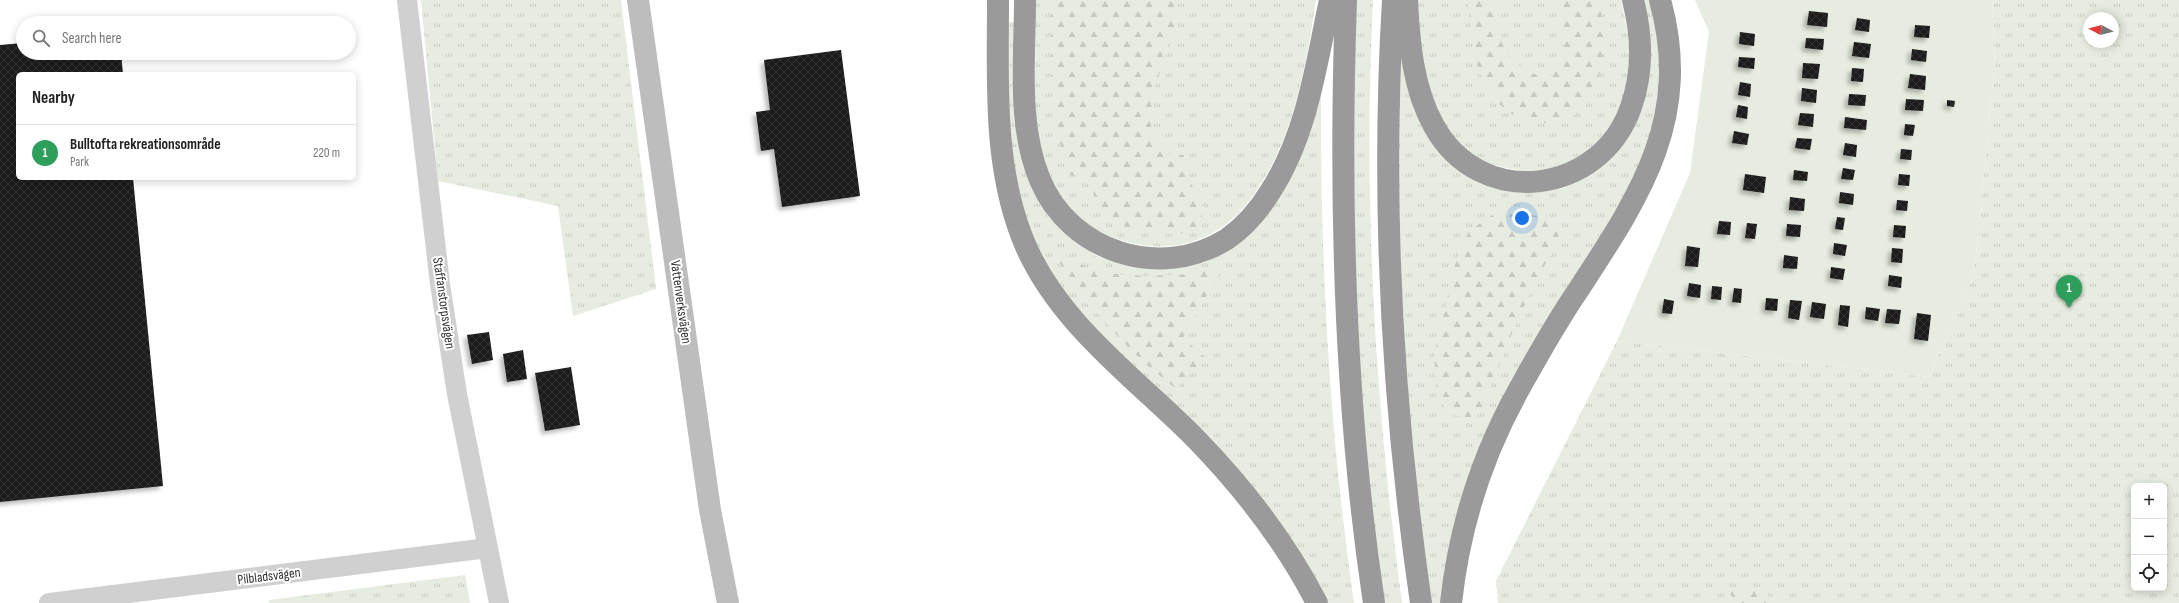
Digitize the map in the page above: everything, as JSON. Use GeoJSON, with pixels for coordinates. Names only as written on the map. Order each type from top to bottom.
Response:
{"type":"FeatureCollection","features":[{"type":"Feature","properties":{"kind":"highway"},"geometry":{"type":"LineString","coordinates":[[998,0],[999,105],[1004,170],[1015,217],[1035,263],[1060,303],[1089,336],[1193,436],[1242,489],[1282,543],[1317,603]]}},
{"type":"Feature","properties":{"kind":"highway"},"geometry":{"type":"LineString","coordinates":[[1026,0],[1027,130],[1032,159],[1050,200],[1068,222],[1086,236],[1106,248],[1131,256],[1164,259],[1200,251],[1227,238],[1250,218],[1270,192],[1283,170],[1302,120],[1310,94],[1330,0]]}},
{"type":"Feature","properties":{"kind":"highway"},"geometry":{"type":"LineString","coordinates":[[1346,0],[1342,117],[1345,272],[1350,372],[1374,603]]}},
{"type":"Feature","properties":{"kind":"highway"},"geometry":{"type":"LineString","coordinates":[[1393,0],[1388,123],[1390,251],[1405,476],[1421,603]]}},
{"type":"Feature","properties":{"kind":"highway"},"geometry":{"type":"LineString","coordinates":[[1407,0],[1413,61],[1418,84],[1427,113],[1445,143],[1458,157],[1476,169],[1492,177],[1513,182],[1534,182],[1554,179],[1574,173],[1593,160],[1608,147],[1620,130],[1631,109],[1638,80],[1639,32],[1633,0]]}},
{"type":"Feature","properties":{"kind":"highway"},"geometry":{"type":"LineString","coordinates":[[1451,603],[1458,554],[1471,503],[1499,429],[1517,392],[1550,335],[1622,223],[1656,153],[1669,105],[1670,85],[1669,38],[1660,0]]}},
{"type":"Feature","properties":{"kind":"street","name":"Staffanstorpsvägen"},"geometry":{"type":"LineString","coordinates":[[407,0],[440,284],[456,394],[499,603]]}},
{"type":"Feature","properties":{"kind":"street","name":"Vattenverksvägen"},"geometry":{"type":"LineString","coordinates":[[638,0],[710,510],[728,603]]}},
{"type":"Feature","properties":{"kind":"street","name":"Pilbladsvägen"},"geometry":{"type":"LineString","coordinates":[[49,603],[488,548]]}},
{"type":"Feature","properties":{"kind":"green space"},"geometry":{"type":"Polygon","coordinates":[[[421,0],[621,0],[656,289],[573,316],[558,206],[438,181],[421,0]]]}},
{"type":"Feature","properties":{"kind":"green space"},"geometry":{"type":"Polygon","coordinates":[[[1035,0],[1316,0],[1302,79],[1286,131],[1276,156],[1264,179],[1249,201],[1235,216],[1220,228],[1204,237],[1187,243],[1169,246],[1150,246],[1131,243],[1106,235],[1081,220],[1070,210],[1056,189],[1048,172],[1041,155],[1037,137],[1035,121],[1035,0]]]}},
{"type":"Feature","properties":{"kind":"green space"},"geometry":{"type":"Polygon","coordinates":[[[1051,0],[1175,0],[1175,28],[1152,93],[1151,130],[1168,154],[1184,155],[1184,169],[1203,207],[1201,226],[1179,234],[1132,230],[1107,218],[1086,179],[1067,174],[1056,125],[1052,74],[1051,0]]]}},
{"type":"Feature","properties":{"kind":"green space"},"geometry":{"type":"Polygon","coordinates":[[[1355,0],[1373,0],[1370,76],[1370,151],[1374,302],[1378,378],[1402,603],[1383,603],[1374,536],[1355,319],[1351,114],[1355,0]]]}},
{"type":"Feature","properties":{"kind":"green space"},"geometry":{"type":"Polygon","coordinates":[[[1418,0],[1621,0],[1628,34],[1630,58],[1628,81],[1617,112],[1607,130],[1594,144],[1579,156],[1562,165],[1543,170],[1524,171],[1488,163],[1478,158],[1460,143],[1451,132],[1439,115],[1433,103],[1428,89],[1422,59],[1418,0]]]}},
{"type":"Feature","properties":{"kind":"green space"},"geometry":{"type":"Polygon","coordinates":[[[1468,0],[1496,0],[1497,32],[1507,54],[1528,73],[1550,76],[1560,58],[1563,40],[1556,0],[1598,0],[1604,29],[1605,46],[1597,84],[1588,102],[1578,112],[1568,118],[1556,122],[1543,123],[1531,121],[1518,117],[1506,110],[1494,97],[1480,73],[1472,42],[1468,0]]]}},
{"type":"Feature","properties":{"kind":"green space"},"geometry":{"type":"Polygon","coordinates":[[[1641,0],[1650,0],[1661,47],[1662,91],[1655,124],[1630,189],[1539,336],[1444,603],[1429,603],[1413,461],[1403,318],[1398,175],[1401,32],[1417,112],[1523,192],[1544,191],[1564,188],[1584,179],[1615,151],[1641,0]]]}},
{"type":"Feature","properties":{"kind":"green space"},"geometry":{"type":"Polygon","coordinates":[[[1695,0],[1992,0],[1995,61],[1974,275],[1929,377],[1617,341],[1690,173],[1709,32],[1695,0]]]}},
{"type":"Feature","properties":{"kind":"green space"},"geometry":{"type":"Polygon","coordinates":[[[1992,0],[2179,0],[2179,603],[1498,603],[1496,581],[1617,341],[1929,377],[1974,275],[1995,61],[1992,0]]]}},
{"type":"Feature","properties":{"kind":"green space"},"geometry":{"type":"Polygon","coordinates":[[[1006,22],[1016,22],[1016,129],[1022,164],[1032,189],[1048,216],[1071,238],[1096,256],[1127,266],[1166,269],[1206,262],[1241,242],[1321,85],[1324,280],[1332,409],[1345,538],[1354,603],[1327,603],[1086,319],[1046,268],[1022,212],[1008,133],[1006,22]]]}},
{"type":"Feature","properties":{"kind":"green space"},"geometry":{"type":"Polygon","coordinates":[[[1495,213],[1542,216],[1560,230],[1556,246],[1538,277],[1517,321],[1480,413],[1466,420],[1448,412],[1437,392],[1434,356],[1456,261],[1469,231],[1495,213]]]}},
{"type":"Feature","properties":{"kind":"green space"},"geometry":{"type":"Polygon","coordinates":[[[1044,232],[1073,261],[1102,273],[1144,276],[1191,274],[1224,265],[1183,338],[1205,357],[1176,389],[1134,353],[1096,311],[1051,250],[1041,234],[1044,232]]]}},
{"type":"Feature","properties":{"kind":"green space"},"geometry":{"type":"Polygon","coordinates":[[[465,575],[470,603],[269,603],[269,600],[465,575]]]}},
{"type":"Feature","properties":{"kind":"green space"},"geometry":{"type":"Polygon","coordinates":[[[1759,589],[1777,603],[1738,603],[1726,590],[1759,589]]]}},
{"type":"Feature","properties":{"kind":"building"},"geometry":{"type":"Polygon","coordinates":[[[1809,11],[1828,13],[1827,27],[1807,25],[1809,11]]]}},
{"type":"Feature","properties":{"kind":"building"},"geometry":{"type":"Polygon","coordinates":[[[1857,18],[1870,20],[1869,32],[1855,30],[1857,18]]]}},
{"type":"Feature","properties":{"kind":"building"},"geometry":{"type":"Polygon","coordinates":[[[1915,25],[1930,26],[1929,38],[1914,37],[1915,25]]]}},
{"type":"Feature","properties":{"kind":"building"},"geometry":{"type":"Polygon","coordinates":[[[1740,32],[1755,34],[1754,46],[1739,44],[1740,32]]]}},
{"type":"Feature","properties":{"kind":"building"},"geometry":{"type":"Polygon","coordinates":[[[1806,38],[1824,39],[1823,50],[1805,48],[1806,38]]]}},
{"type":"Feature","properties":{"kind":"building"},"geometry":{"type":"Polygon","coordinates":[[[1854,42],[1871,44],[1869,58],[1852,56],[1854,42]]]}},
{"type":"Feature","properties":{"kind":"building"},"geometry":{"type":"Polygon","coordinates":[[[16,44],[16,60],[122,60],[123,72],[16,72],[16,180],[133,180],[163,486],[0,502],[0,45],[16,44]]]}},
{"type":"Feature","properties":{"kind":"building"},"geometry":{"type":"Polygon","coordinates":[[[1912,49],[1927,51],[1926,62],[1911,60],[1912,49]]]}},
{"type":"Feature","properties":{"kind":"building"},"geometry":{"type":"Polygon","coordinates":[[[841,50],[860,196],[782,207],[774,149],[761,151],[756,112],[770,110],[764,60],[841,50]]]}},
{"type":"Feature","properties":{"kind":"building"},"geometry":{"type":"Polygon","coordinates":[[[1739,57],[1755,58],[1754,69],[1738,67],[1739,57]]]}},
{"type":"Feature","properties":{"kind":"building"},"geometry":{"type":"Polygon","coordinates":[[[1803,63],[1820,64],[1818,79],[1802,78],[1803,63]]]}},
{"type":"Feature","properties":{"kind":"building"},"geometry":{"type":"Polygon","coordinates":[[[1852,68],[1864,69],[1863,82],[1851,81],[1852,68]]]}},
{"type":"Feature","properties":{"kind":"building"},"geometry":{"type":"Polygon","coordinates":[[[1910,74],[1926,76],[1925,90],[1908,88],[1910,74]]]}},
{"type":"Feature","properties":{"kind":"building"},"geometry":{"type":"Polygon","coordinates":[[[1740,82],[1751,84],[1750,97],[1738,95],[1740,82]]]}},
{"type":"Feature","properties":{"kind":"building"},"geometry":{"type":"Polygon","coordinates":[[[1802,88],[1817,90],[1816,103],[1801,101],[1802,88]]]}},
{"type":"Feature","properties":{"kind":"building"},"geometry":{"type":"Polygon","coordinates":[[[1849,94],[1866,95],[1865,106],[1848,105],[1849,94]]]}},
{"type":"Feature","properties":{"kind":"building"},"geometry":{"type":"Polygon","coordinates":[[[1906,99],[1924,100],[1923,111],[1905,110],[1906,99]]]}},
{"type":"Feature","properties":{"kind":"building"},"geometry":{"type":"Polygon","coordinates":[[[1947,100],[1955,101],[1954,107],[1947,106],[1947,100]]]}},
{"type":"Feature","properties":{"kind":"building"},"geometry":{"type":"Polygon","coordinates":[[[1738,105],[1748,107],[1747,119],[1736,117],[1738,105]]]}},
{"type":"Feature","properties":{"kind":"building"},"geometry":{"type":"Polygon","coordinates":[[[1800,113],[1814,114],[1813,127],[1798,125],[1800,113]]]}},
{"type":"Feature","properties":{"kind":"building"},"geometry":{"type":"Polygon","coordinates":[[[1845,117],[1867,120],[1866,130],[1844,128],[1845,117]]]}},
{"type":"Feature","properties":{"kind":"building"},"geometry":{"type":"Polygon","coordinates":[[[1905,124],[1915,125],[1913,136],[1904,135],[1905,124]]]}},
{"type":"Feature","properties":{"kind":"building"},"geometry":{"type":"Polygon","coordinates":[[[1734,131],[1749,134],[1747,145],[1732,143],[1734,131]]]}},
{"type":"Feature","properties":{"kind":"building"},"geometry":{"type":"Polygon","coordinates":[[[1797,138],[1812,139],[1810,150],[1795,148],[1797,138]]]}},
{"type":"Feature","properties":{"kind":"building"},"geometry":{"type":"Polygon","coordinates":[[[1845,143],[1857,145],[1856,157],[1843,155],[1845,143]]]}},
{"type":"Feature","properties":{"kind":"building"},"geometry":{"type":"Polygon","coordinates":[[[1901,149],[1912,150],[1911,160],[1900,159],[1901,149]]]}},
{"type":"Feature","properties":{"kind":"building"},"geometry":{"type":"Polygon","coordinates":[[[1843,168],[1855,170],[1853,180],[1841,179],[1843,168]]]}},
{"type":"Feature","properties":{"kind":"building"},"geometry":{"type":"Polygon","coordinates":[[[1794,170],[1808,172],[1807,181],[1793,180],[1794,170]]]}},
{"type":"Feature","properties":{"kind":"building"},"geometry":{"type":"Polygon","coordinates":[[[1745,174],[1766,177],[1764,193],[1743,190],[1745,174]]]}},
{"type":"Feature","properties":{"kind":"building"},"geometry":{"type":"Polygon","coordinates":[[[1899,174],[1910,175],[1909,186],[1898,185],[1899,174]]]}},
{"type":"Feature","properties":{"kind":"building"},"geometry":{"type":"Polygon","coordinates":[[[1840,192],[1854,194],[1853,205],[1839,203],[1840,192]]]}},
{"type":"Feature","properties":{"kind":"building"},"geometry":{"type":"Polygon","coordinates":[[[1790,197],[1805,199],[1804,211],[1789,210],[1790,197]]]}},
{"type":"Feature","properties":{"kind":"building"},"geometry":{"type":"Polygon","coordinates":[[[1897,200],[1908,201],[1907,211],[1896,210],[1897,200]]]}},
{"type":"Feature","properties":{"kind":"building"},"geometry":{"type":"Polygon","coordinates":[[[1837,217],[1845,218],[1843,230],[1835,229],[1837,217]]]}},
{"type":"Feature","properties":{"kind":"building"},"geometry":{"type":"Polygon","coordinates":[[[1719,221],[1731,222],[1730,235],[1717,234],[1719,221]]]}},
{"type":"Feature","properties":{"kind":"building"},"geometry":{"type":"Polygon","coordinates":[[[1747,223],[1757,224],[1755,239],[1745,238],[1747,223]]]}},
{"type":"Feature","properties":{"kind":"building"},"geometry":{"type":"Polygon","coordinates":[[[1787,224],[1801,225],[1800,237],[1786,236],[1787,224]]]}},
{"type":"Feature","properties":{"kind":"building"},"geometry":{"type":"Polygon","coordinates":[[[1894,225],[1906,226],[1905,238],[1893,237],[1894,225]]]}},
{"type":"Feature","properties":{"kind":"building"},"geometry":{"type":"Polygon","coordinates":[[[1834,243],[1847,245],[1845,256],[1833,254],[1834,243]]]}},
{"type":"Feature","properties":{"kind":"building"},"geometry":{"type":"Polygon","coordinates":[[[1687,246],[1700,248],[1698,267],[1685,266],[1687,246]]]}},
{"type":"Feature","properties":{"kind":"building"},"geometry":{"type":"Polygon","coordinates":[[[1892,248],[1903,249],[1902,263],[1891,262],[1892,248]]]}},
{"type":"Feature","properties":{"kind":"building"},"geometry":{"type":"Polygon","coordinates":[[[1784,255],[1798,257],[1797,269],[1783,268],[1784,255]]]}},
{"type":"Feature","properties":{"kind":"building"},"geometry":{"type":"Polygon","coordinates":[[[1831,267],[1845,269],[1843,280],[1830,278],[1831,267]]]}},
{"type":"Feature","properties":{"kind":"building"},"geometry":{"type":"Polygon","coordinates":[[[1889,275],[1902,277],[1901,288],[1888,286],[1889,275]]]}},
{"type":"Feature","properties":{"kind":"building"},"geometry":{"type":"Polygon","coordinates":[[[1689,283],[1701,285],[1700,298],[1687,296],[1689,283]]]}},
{"type":"Feature","properties":{"kind":"building"},"geometry":{"type":"Polygon","coordinates":[[[1712,286],[1722,287],[1721,300],[1711,299],[1712,286]]]}},
{"type":"Feature","properties":{"kind":"building"},"geometry":{"type":"Polygon","coordinates":[[[1734,288],[1742,289],[1741,303],[1732,302],[1734,288]]]}},
{"type":"Feature","properties":{"kind":"building"},"geometry":{"type":"Polygon","coordinates":[[[1766,298],[1778,299],[1777,311],[1765,310],[1766,298]]]}},
{"type":"Feature","properties":{"kind":"building"},"geometry":{"type":"Polygon","coordinates":[[[1664,299],[1674,301],[1672,314],[1662,313],[1664,299]]]}},
{"type":"Feature","properties":{"kind":"building"},"geometry":{"type":"Polygon","coordinates":[[[1790,300],[1802,301],[1799,320],[1788,318],[1790,300]]]}},
{"type":"Feature","properties":{"kind":"building"},"geometry":{"type":"Polygon","coordinates":[[[1812,302],[1826,304],[1824,319],[1810,317],[1812,302]]]}},
{"type":"Feature","properties":{"kind":"building"},"geometry":{"type":"Polygon","coordinates":[[[1840,305],[1850,306],[1848,327],[1838,325],[1840,305]]]}},
{"type":"Feature","properties":{"kind":"building"},"geometry":{"type":"Polygon","coordinates":[[[1866,307],[1880,309],[1878,321],[1865,319],[1866,307]]]}},
{"type":"Feature","properties":{"kind":"building"},"geometry":{"type":"Polygon","coordinates":[[[1887,309],[1901,310],[1899,324],[1885,323],[1887,309]]]}},
{"type":"Feature","properties":{"kind":"building"},"geometry":{"type":"Polygon","coordinates":[[[1917,313],[1931,315],[1928,341],[1914,339],[1917,313]]]}},
{"type":"Feature","properties":{"kind":"building"},"geometry":{"type":"Polygon","coordinates":[[[489,332],[493,360],[472,364],[467,335],[489,332]]]}},
{"type":"Feature","properties":{"kind":"building"},"geometry":{"type":"Polygon","coordinates":[[[523,350],[527,379],[507,382],[503,354],[523,350]]]}},
{"type":"Feature","properties":{"kind":"building"},"geometry":{"type":"Polygon","coordinates":[[[571,367],[580,425],[545,431],[535,373],[571,367]]]}},
{"type":"Feature","properties":{"kind":"place","name":"Bulltofta rekreationsområde"},"geometry":{"type":"Point","coordinates":[2069,308]}}]}
